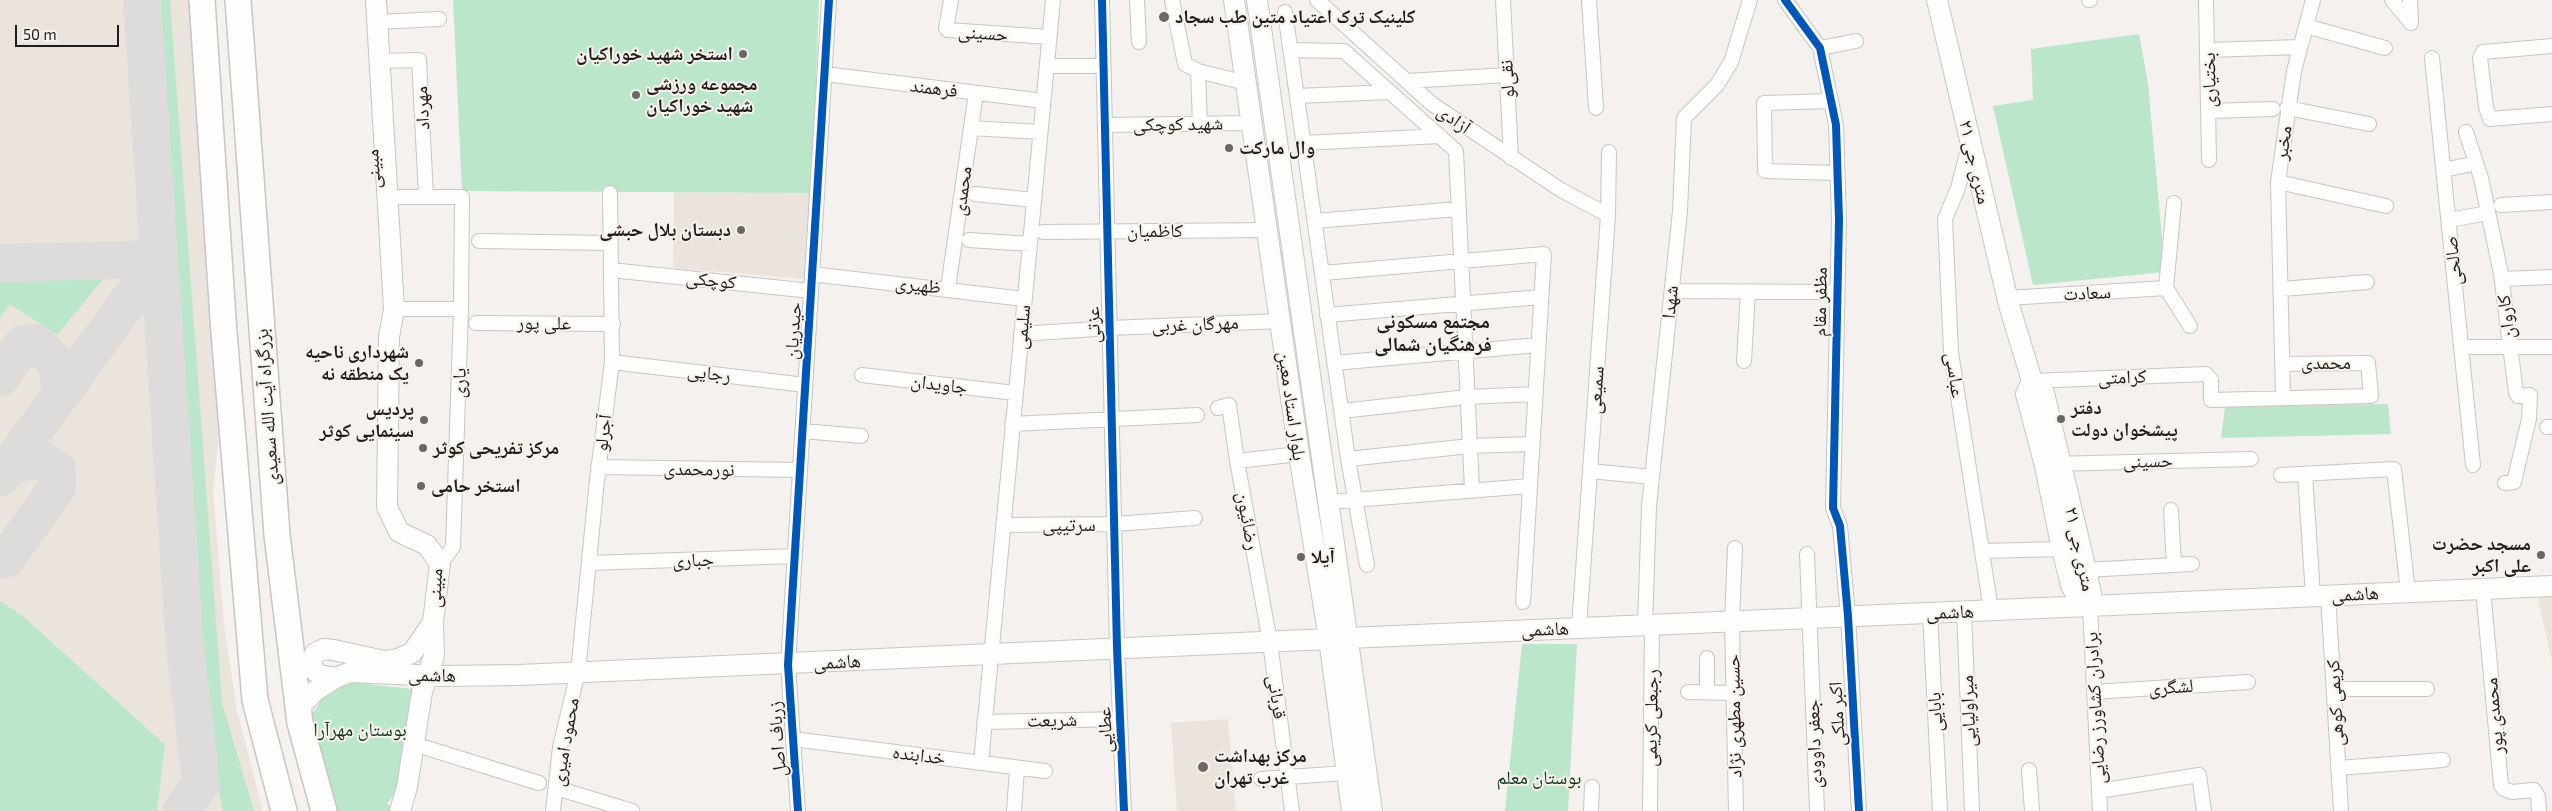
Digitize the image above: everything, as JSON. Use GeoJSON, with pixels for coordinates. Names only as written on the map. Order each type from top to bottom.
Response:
{"type":"FeatureCollection","features":[{"type":"Feature","properties":{"kind":"highway","name":"بزرگراه آیت الله سعیدی"},"geometry":{"type":"LineString","coordinates":[[202,0],[224,333],[255,700],[284,811]]}},
{"type":"Feature","properties":{"kind":"highway","name":"بزرگراه آیت الله سعیدی"},"geometry":{"type":"LineString","coordinates":[[238,0],[277,535],[303,740],[324,811]]}},
{"type":"Feature","properties":{"kind":"main road","name":"مبینی"},"geometry":{"type":"LineString","coordinates":[[363,0],[371,23],[380,61],[386,196],[394,309],[389,337],[387,507],[399,532],[427,545],[440,564],[432,622]]}},
{"type":"Feature","properties":{"kind":"main road","name":"مبینی"},"geometry":{"type":"LineString","coordinates":[[376,0],[371,23],[381,311],[389,337]]}},
{"type":"Feature","properties":{"kind":"main road","name":"بلوار استاد معین"},"geometry":{"type":"LineString","coordinates":[[1234,0],[1299,454],[1372,811]]}},
{"type":"Feature","properties":{"kind":"main road","name":"بلوار استاد معین"},"geometry":{"type":"LineString","coordinates":[[1257,0],[1276,122],[1328,502],[1345,773],[1352,811]]}},
{"type":"Feature","properties":{"kind":"main road","name":"۲۱ متری جی"},"geometry":{"type":"LineString","coordinates":[[1937,0],[2007,298],[2032,381],[2044,393],[2062,549],[2071,585],[2077,596],[2090,606]]}},
{"type":"Feature","properties":{"kind":"main road"},"geometry":{"type":"LineString","coordinates":[[1252,123],[1276,122]]}},
{"type":"Feature","properties":{"kind":"main road","name":"۲۱ متری جی"},"geometry":{"type":"LineString","coordinates":[[2053,464],[2086,570],[2091,594],[2090,606]]}},
{"type":"Feature","properties":{"kind":"main road","name":"هاشمی"},"geometry":{"type":"LineString","coordinates":[[298,709],[315,691],[335,678],[351,672],[427,674],[578,672],[788,664],[1579,627],[2552,586]]}},
{"type":"Feature","properties":{"kind":"main road"},"geometry":{"type":"LineString","coordinates":[[400,811],[408,787],[427,674],[434,656],[432,622]]}},
{"type":"Feature","properties":{"kind":"main road"},"geometry":{"type":"LineString","coordinates":[[335,678],[320,675],[313,669],[311,661],[315,653],[324,649],[384,661],[395,660],[412,653],[432,622]]}},
{"type":"Feature","properties":{"kind":"street","name":"حیدریان"},"geometry":{"type":"LineString","coordinates":[[788,664],[829,0]]}},
{"type":"Feature","properties":{"kind":"street","name":"حسینی"},"geometry":{"type":"LineString","coordinates":[[951,0],[946,28],[948,30],[1049,37]]}},
{"type":"Feature","properties":{"kind":"street","name":"سلیمی"},"geometry":{"type":"LineString","coordinates":[[980,763],[1053,0]]}},
{"type":"Feature","properties":{"kind":"street","name":"عزتی"},"geometry":{"type":"LineString","coordinates":[[1102,0],[1117,648]]}},
{"type":"Feature","properties":{"kind":"street"},"geometry":{"type":"LineString","coordinates":[[1137,0],[1139,42]]}},
{"type":"Feature","properties":{"kind":"street"},"geometry":{"type":"LineString","coordinates":[[1172,0],[1185,64],[1198,71],[1246,83]]}},
{"type":"Feature","properties":{"kind":"street","name":"آزادی"},"geometry":{"type":"LineString","coordinates":[[1317,0],[1432,104],[1561,190],[1608,214]]}},
{"type":"Feature","properties":{"kind":"street","name":"نقی‌لو"},"geometry":{"type":"LineString","coordinates":[[1502,0],[1511,158]]}},
{"type":"Feature","properties":{"kind":"street"},"geometry":{"type":"LineString","coordinates":[[1589,0],[1596,108]]}},
{"type":"Feature","properties":{"kind":"street","name":"شهدا"},"geometry":{"type":"LineString","coordinates":[[1648,624],[1649,506],[1680,211],[1684,118],[1717,85],[1731,62],[1750,0]]}},
{"type":"Feature","properties":{"kind":"street","name":"مظفر مقام"},"geometry":{"type":"LineString","coordinates":[[1785,0],[1820,48],[1836,125],[1839,220],[1833,508],[1840,526],[1848,616]]}},
{"type":"Feature","properties":{"kind":"street","name":"بختیاری"},"geometry":{"type":"LineString","coordinates":[[2206,0],[2210,111],[2209,160]]}},
{"type":"Feature","properties":{"kind":"street","name":"مخبر"},"geometry":{"type":"LineString","coordinates":[[2283,397],[2282,289],[2278,182],[2287,108],[2300,47],[2314,0]]}},
{"type":"Feature","properties":{"kind":"street"},"geometry":{"type":"LineString","coordinates":[[2392,0],[2411,23],[2410,0]]}},
{"type":"Feature","properties":{"kind":"street"},"geometry":{"type":"LineString","coordinates":[[1285,12],[1354,500],[1367,565]]}},
{"type":"Feature","properties":{"kind":"street"},"geometry":{"type":"LineString","coordinates":[[371,23],[439,19]]}},
{"type":"Feature","properties":{"kind":"street"},"geometry":{"type":"LineString","coordinates":[[2306,26],[2385,48]]}},
{"type":"Feature","properties":{"kind":"street"},"geometry":{"type":"LineString","coordinates":[[1820,48],[1856,41]]}},
{"type":"Feature","properties":{"kind":"street"},"geometry":{"type":"LineString","coordinates":[[2552,46],[2481,54],[2486,107],[2490,119],[2552,114]]}},
{"type":"Feature","properties":{"kind":"street"},"geometry":{"type":"LineString","coordinates":[[2208,50],[2300,47]]}},
{"type":"Feature","properties":{"kind":"street"},"geometry":{"type":"LineString","coordinates":[[1290,50],[1344,51],[1456,151],[1472,488]]}},
{"type":"Feature","properties":{"kind":"street","name":"صالحی"},"geometry":{"type":"LineString","coordinates":[[2432,58],[2473,465]]}},
{"type":"Feature","properties":{"kind":"street","name":"مهرداد"},"geometry":{"type":"LineString","coordinates":[[380,61],[419,60],[426,195]]}},
{"type":"Feature","properties":{"kind":"street"},"geometry":{"type":"LineString","coordinates":[[1046,66],[1103,66]]}},
{"type":"Feature","properties":{"kind":"street"},"geometry":{"type":"LineString","coordinates":[[1198,71],[1200,124]]}},
{"type":"Feature","properties":{"kind":"street","name":"فرهمند"},"geometry":{"type":"LineString","coordinates":[[824,74],[1043,101]]}},
{"type":"Feature","properties":{"kind":"street"},"geometry":{"type":"LineString","coordinates":[[1407,82],[1507,75]]}},
{"type":"Feature","properties":{"kind":"street"},"geometry":{"type":"LineString","coordinates":[[1297,96],[1390,92]]}},
{"type":"Feature","properties":{"kind":"street","name":"محمدی"},"geometry":{"type":"LineString","coordinates":[[948,288],[976,93]]}},
{"type":"Feature","properties":{"kind":"street"},"geometry":{"type":"LineString","coordinates":[[1831,101],[1764,104],[1765,171],[1838,173]]}},
{"type":"Feature","properties":{"kind":"street"},"geometry":{"type":"LineString","coordinates":[[2210,111],[2272,108]]}},
{"type":"Feature","properties":{"kind":"street"},"geometry":{"type":"LineString","coordinates":[[2287,108],[2369,124]]}},
{"type":"Feature","properties":{"kind":"street","name":"شهید کوچکی"},"geometry":{"type":"LineString","coordinates":[[1105,125],[1252,123]]}},
{"type":"Feature","properties":{"kind":"street"},"geometry":{"type":"LineString","coordinates":[[971,128],[1040,132]]}},
{"type":"Feature","properties":{"kind":"street","name":"کاروان"},"geometry":{"type":"LineString","coordinates":[[2466,132],[2476,163],[2502,279],[2516,393],[2518,396],[2529,394],[2530,397],[2529,419],[2514,482],[2505,483]]}},
{"type":"Feature","properties":{"kind":"street"},"geometry":{"type":"LineString","coordinates":[[1304,143],[1440,136]]}},
{"type":"Feature","properties":{"kind":"street","name":"عباسی"},"geometry":{"type":"LineString","coordinates":[[1970,142],[1958,188],[1945,219],[1951,352],[1991,610]]}},
{"type":"Feature","properties":{"kind":"street","name":"سمیعی"},"geometry":{"type":"LineString","coordinates":[[1579,627],[1608,214],[1609,152]]}},
{"type":"Feature","properties":{"kind":"street"},"geometry":{"type":"LineString","coordinates":[[2444,170],[2476,163]]}},
{"type":"Feature","properties":{"kind":"street"},"geometry":{"type":"LineString","coordinates":[[2278,182],[2386,206]]}},
{"type":"Feature","properties":{"kind":"street","name":"آجرلو"},"geometry":{"type":"LineString","coordinates":[[578,672],[598,467],[612,362],[610,193]]}},
{"type":"Feature","properties":{"kind":"street"},"geometry":{"type":"LineString","coordinates":[[975,194],[1034,200]]}},
{"type":"Feature","properties":{"kind":"street"},"geometry":{"type":"LineString","coordinates":[[386,196],[426,195]]}},
{"type":"Feature","properties":{"kind":"street","name":"یاری"},"geometry":{"type":"LineString","coordinates":[[426,195],[462,197],[461,309],[453,547],[440,564]]}},
{"type":"Feature","properties":{"kind":"street"},"geometry":{"type":"LineString","coordinates":[[2501,205],[2552,202]]}},
{"type":"Feature","properties":{"kind":"street"},"geometry":{"type":"LineString","coordinates":[[2174,203],[2166,288],[2190,326]]}},
{"type":"Feature","properties":{"kind":"street"},"geometry":{"type":"LineString","coordinates":[[1315,221],[1458,208]]}},
{"type":"Feature","properties":{"kind":"street"},"geometry":{"type":"LineString","coordinates":[[2449,220],[2488,213]]}},
{"type":"Feature","properties":{"kind":"street","name":"کاظمیان"},"geometry":{"type":"LineString","coordinates":[[1042,232],[1268,230]]}},
{"type":"Feature","properties":{"kind":"street"},"geometry":{"type":"LineString","coordinates":[[969,240],[1030,244]]}},
{"type":"Feature","properties":{"kind":"street"},"geometry":{"type":"LineString","coordinates":[[479,241],[611,242]]}},
{"type":"Feature","properties":{"kind":"street"},"geometry":{"type":"LineString","coordinates":[[1323,273],[1544,254],[1523,602]]}},
{"type":"Feature","properties":{"kind":"street","name":"کوچکی"},"geometry":{"type":"LineString","coordinates":[[611,270],[811,290]]}},
{"type":"Feature","properties":{"kind":"street","name":"ظهیری"},"geometry":{"type":"LineString","coordinates":[[812,274],[948,288],[1024,299]]}},
{"type":"Feature","properties":{"kind":"street"},"geometry":{"type":"LineString","coordinates":[[2502,279],[2552,277]]}},
{"type":"Feature","properties":{"kind":"street"},"geometry":{"type":"LineString","coordinates":[[2282,289],[2367,282]]}},
{"type":"Feature","properties":{"kind":"street","name":"سعادت"},"geometry":{"type":"LineString","coordinates":[[2007,298],[2166,288]]}},
{"type":"Feature","properties":{"kind":"street"},"geometry":{"type":"LineString","coordinates":[[1672,291],[1836,292]]}},
{"type":"Feature","properties":{"kind":"street"},"geometry":{"type":"LineString","coordinates":[[1744,361],[1748,291]]}},
{"type":"Feature","properties":{"kind":"street"},"geometry":{"type":"LineString","coordinates":[[1327,316],[1463,303],[1541,298]]}},
{"type":"Feature","properties":{"kind":"street"},"geometry":{"type":"LineString","coordinates":[[394,309],[461,309]]}},
{"type":"Feature","properties":{"kind":"street","name":"مهرگان غربی"},"geometry":{"type":"LineString","coordinates":[[1021,334],[1110,328],[1280,321]]}},
{"type":"Feature","properties":{"kind":"street","name":"علی پور"},"geometry":{"type":"LineString","coordinates":[[476,323],[613,324]]}},
{"type":"Feature","properties":{"kind":"street"},"geometry":{"type":"LineString","coordinates":[[1334,363],[1538,345]]}},
{"type":"Feature","properties":{"kind":"street"},"geometry":{"type":"LineString","coordinates":[[2461,347],[2552,347]]}},
{"type":"Feature","properties":{"kind":"street","name":"رجایی"},"geometry":{"type":"LineString","coordinates":[[612,362],[806,385]]}},
{"type":"Feature","properties":{"kind":"street","name":"محمدی"},"geometry":{"type":"LineString","coordinates":[[2282,364],[2368,363],[2371,396],[2283,397]]}},
{"type":"Feature","properties":{"kind":"street","name":"کرامتی"},"geometry":{"type":"LineString","coordinates":[[2032,381],[2206,374],[2210,377],[2211,400],[2283,397]]}},
{"type":"Feature","properties":{"kind":"street","name":"جاویدان"},"geometry":{"type":"LineString","coordinates":[[862,375],[1015,393]]}},
{"type":"Feature","properties":{"kind":"street"},"geometry":{"type":"LineString","coordinates":[[1342,411],[1468,397],[1535,394]]}},
{"type":"Feature","properties":{"kind":"street","name":"رضائیون"},"geometry":{"type":"LineString","coordinates":[[1218,408],[1229,405],[1237,461],[1270,642]]}},
{"type":"Feature","properties":{"kind":"street"},"geometry":{"type":"LineString","coordinates":[[1012,424],[1197,415]]}},
{"type":"Feature","properties":{"kind":"street"},"geometry":{"type":"LineString","coordinates":[[803,432],[861,436]]}},
{"type":"Feature","properties":{"kind":"street"},"geometry":{"type":"LineString","coordinates":[[1348,459],[1470,446],[1532,444]]}},
{"type":"Feature","properties":{"kind":"street"},"geometry":{"type":"LineString","coordinates":[[1237,461],[1299,454]]}},
{"type":"Feature","properties":{"kind":"street","name":"حسینی"},"geometry":{"type":"LineString","coordinates":[[2053,464],[2251,459]]}},
{"type":"Feature","properties":{"kind":"street","name":"نورمحمدی"},"geometry":{"type":"LineString","coordinates":[[598,467],[800,470]]}},
{"type":"Feature","properties":{"kind":"street"},"geometry":{"type":"LineString","coordinates":[[2281,475],[2394,469],[2408,592]]}},
{"type":"Feature","properties":{"kind":"street"},"geometry":{"type":"LineString","coordinates":[[1590,471],[1652,477]]}},
{"type":"Feature","properties":{"kind":"street","name":"کریمی کوهی"},"geometry":{"type":"LineString","coordinates":[[2305,474],[2334,689],[2341,811]]}},
{"type":"Feature","properties":{"kind":"street"},"geometry":{"type":"LineString","coordinates":[[1328,502],[1472,488],[1530,486]]}},
{"type":"Feature","properties":{"kind":"street"},"geometry":{"type":"LineString","coordinates":[[2171,510],[2174,564]]}},
{"type":"Feature","properties":{"kind":"street","name":"سرتیپی"},"geometry":{"type":"LineString","coordinates":[[1003,525],[1114,524],[1195,518]]}},
{"type":"Feature","properties":{"kind":"street","name":"حسین مطهری نژاد"},"geometry":{"type":"LineString","coordinates":[[1735,548],[1732,621],[1736,811]]}},
{"type":"Feature","properties":{"kind":"street"},"geometry":{"type":"LineString","coordinates":[[1982,551],[2062,549]]}},
{"type":"Feature","properties":{"kind":"street","name":"جعفر داوودی"},"geometry":{"type":"LineString","coordinates":[[1807,554],[1817,811]]}},
{"type":"Feature","properties":{"kind":"street","name":"جباری"},"geometry":{"type":"LineString","coordinates":[[590,563],[795,556]]}},
{"type":"Feature","properties":{"kind":"street"},"geometry":{"type":"LineString","coordinates":[[2086,570],[2192,564]]}},
{"type":"Feature","properties":{"kind":"street","name":"محمدی پور"},"geometry":{"type":"LineString","coordinates":[[2483,589],[2501,785],[2504,789],[2512,792],[2534,790],[2538,797],[2539,811]]}},
{"type":"Feature","properties":{"kind":"street","name":"برادران کشاورز رضایی"},"geometry":{"type":"LineString","coordinates":[[2090,606],[2100,811]]}},
{"type":"Feature","properties":{"kind":"street","name":"میراولیایی"},"geometry":{"type":"LineString","coordinates":[[1964,611],[1972,811]]}},
{"type":"Feature","properties":{"kind":"street","name":"بابایی"},"geometry":{"type":"LineString","coordinates":[[1930,612],[1940,811]]}},
{"type":"Feature","properties":{"kind":"street","name":"اکبر ملکی"},"geometry":{"type":"LineString","coordinates":[[1848,616],[1859,811]]}},
{"type":"Feature","properties":{"kind":"street","name":"رجبعلی کریمی"},"geometry":{"type":"LineString","coordinates":[[1648,624],[1650,811]]}},
{"type":"Feature","properties":{"kind":"street","name":"قربانی"},"geometry":{"type":"LineString","coordinates":[[1270,642],[1292,811]]}},
{"type":"Feature","properties":{"kind":"street","name":"عطایی"},"geometry":{"type":"LineString","coordinates":[[1117,648],[1124,811]]}},
{"type":"Feature","properties":{"kind":"street"},"geometry":{"type":"LineString","coordinates":[[1707,658],[1707,692]]}},
{"type":"Feature","properties":{"kind":"street","name":"زرباف اصل"},"geometry":{"type":"LineString","coordinates":[[788,664],[798,811]]}},
{"type":"Feature","properties":{"kind":"street","name":"محمود امیری"},"geometry":{"type":"LineString","coordinates":[[553,811],[560,748],[578,672]]}},
{"type":"Feature","properties":{"kind":"street","name":"لشگری"},"geometry":{"type":"LineString","coordinates":[[2094,692],[2248,682]]}},
{"type":"Feature","properties":{"kind":"street"},"geometry":{"type":"LineString","coordinates":[[2334,689],[2427,689]]}},
{"type":"Feature","properties":{"kind":"street"},"geometry":{"type":"LineString","coordinates":[[1688,692],[1734,693]]}},
{"type":"Feature","properties":{"kind":"street","name":"شریعت"},"geometry":{"type":"LineString","coordinates":[[984,722],[1120,719]]}},
{"type":"Feature","properties":{"kind":"street","name":"خدابنده"},"geometry":{"type":"LineString","coordinates":[[793,739],[1045,771]]}},
{"type":"Feature","properties":{"kind":"street"},"geometry":{"type":"LineString","coordinates":[[414,744],[539,783]]}},
{"type":"Feature","properties":{"kind":"street"},"geometry":{"type":"LineString","coordinates":[[2338,768],[2442,760]]}},
{"type":"Feature","properties":{"kind":"street"},"geometry":{"type":"LineString","coordinates":[[1014,811],[1017,768]]}},
{"type":"Feature","properties":{"kind":"street"},"geometry":{"type":"LineString","coordinates":[[2029,770],[2032,811]]}},
{"type":"Feature","properties":{"kind":"street"},"geometry":{"type":"LineString","coordinates":[[1261,779],[1345,773]]}},
{"type":"Feature","properties":{"kind":"street"},"geometry":{"type":"LineString","coordinates":[[2099,791],[2199,775],[2204,811]]}},
{"type":"Feature","properties":{"kind":"street"},"geometry":{"type":"LineString","coordinates":[[1591,811],[1592,787]]}},
{"type":"Feature","properties":{"kind":"street"},"geometry":{"type":"LineString","coordinates":[[556,788],[632,811]]}},
{"type":"Feature","properties":{"kind":"shaded area"},"geometry":{"type":"Polygon","coordinates":[[[0,0],[194,0],[222,410],[213,491],[224,625],[237,711],[263,811],[0,811],[0,0]]]}},
{"type":"Feature","properties":{"kind":"shaded area","name":"دبستان بلال حبشی"},"geometry":{"type":"Polygon","coordinates":[[[674,192],[812,193],[805,279],[673,268],[674,192]]]}},
{"type":"Feature","properties":{"kind":"shaded area"},"geometry":{"type":"Polygon","coordinates":[[[2552,594],[2552,661],[2537,595],[2552,594]]]}},
{"type":"Feature","properties":{"kind":"shaded area","name":"مرکز بهداشت غرب تهران"},"geometry":{"type":"Polygon","coordinates":[[[1228,719],[1236,811],[1177,811],[1171,723],[1228,719]]]}},
{"type":"Feature","properties":{"kind":"green space"},"geometry":{"type":"Polygon","coordinates":[[[150,0],[170,0],[222,703],[254,811],[223,811],[203,724],[185,570],[165,198],[150,0]]]}},
{"type":"Feature","properties":{"kind":"green space","name":"مجموعه ورزشی شهید خوراکیان"},"geometry":{"type":"Polygon","coordinates":[[[453,0],[819,0],[812,193],[462,191],[453,0]]]}},
{"type":"Feature","properties":{"kind":"green space"},"geometry":{"type":"Polygon","coordinates":[[[2139,34],[2148,83],[2165,272],[2033,285],[1993,106],[2033,100],[2031,49],[2139,34]]]}},
{"type":"Feature","properties":{"kind":"green space"},"geometry":{"type":"Polygon","coordinates":[[[103,279],[57,335],[10,304],[0,318],[0,281],[103,279]]]}},
{"type":"Feature","properties":{"kind":"green space"},"geometry":{"type":"Polygon","coordinates":[[[2388,404],[2391,434],[2221,438],[2225,407],[2388,404]]]}},
{"type":"Feature","properties":{"kind":"green space"},"geometry":{"type":"Polygon","coordinates":[[[0,601],[24,617],[165,745],[157,811],[0,811],[0,601]]]}},
{"type":"Feature","properties":{"kind":"green space","name":"بوستان معلم"},"geometry":{"type":"Polygon","coordinates":[[[1522,644],[1577,644],[1568,811],[1505,811],[1522,644]]]}},
{"type":"Feature","properties":{"kind":"green space","name":"بوستان مهرآرا"},"geometry":{"type":"Polygon","coordinates":[[[349,682],[412,689],[397,790],[387,804],[392,806],[391,811],[335,811],[311,724],[313,713],[325,694],[328,695],[349,682]]]}},
{"type":"Feature","properties":{"kind":"taxiway"},"geometry":{"type":"LineString","coordinates":[[142,0],[185,647],[201,783],[181,811]]}},
{"type":"Feature","properties":{"kind":"taxiway"},"geometry":{"type":"LineString","coordinates":[[0,263],[159,259]]}},
{"type":"Feature","properties":{"kind":"taxiway"},"geometry":{"type":"LineString","coordinates":[[0,478],[159,259]]}},
{"type":"Feature","properties":{"kind":"taxiway"},"geometry":{"type":"LineString","coordinates":[[0,378],[23,344],[36,343],[57,364],[61,394]]}},
{"type":"Feature","properties":{"kind":"taxiway"},"geometry":{"type":"LineString","coordinates":[[0,559],[6,559],[57,488],[57,469],[39,459],[9,465]]}},
{"type":"Feature","properties":{"kind":"cycle path"},"geometry":{"type":"LineString","coordinates":[[798,811],[788,665],[829,0]]}},
{"type":"Feature","properties":{"kind":"cycle path"},"geometry":{"type":"LineString","coordinates":[[1102,0],[1117,648],[1124,811]]}},
{"type":"Feature","properties":{"kind":"cycle path"},"geometry":{"type":"LineString","coordinates":[[1785,0],[1820,48],[1836,125],[1839,220],[1833,508],[1840,526],[1848,616],[1859,811]]}},
{"type":"Feature","properties":{"kind":"place","name":"کلینیک ترک اعتیاد متین طب سجاد"},"geometry":{"type":"Point","coordinates":[1164,17]}},
{"type":"Feature","properties":{"kind":"place","name":"استخر شهید خوراکیان"},"geometry":{"type":"Point","coordinates":[743,54]}},
{"type":"Feature","properties":{"kind":"place","name":"مجموعه ورزشی شهید خوراکیان"},"geometry":{"type":"Point","coordinates":[636,95]}},
{"type":"Feature","properties":{"kind":"place","name":"وال مارکت"},"geometry":{"type":"Point","coordinates":[1229,148]}},
{"type":"Feature","properties":{"kind":"place","name":"دبستان بلال حبشی"},"geometry":{"type":"Point","coordinates":[741,230]}},
{"type":"Feature","properties":{"kind":"place","name":"شهرداری ناحیه یک منطقه نه"},"geometry":{"type":"Point","coordinates":[419,363]}},
{"type":"Feature","properties":{"kind":"place","name":"دفتر پیشخوان دولت"},"geometry":{"type":"Point","coordinates":[2061,419]}},
{"type":"Feature","properties":{"kind":"place","name":"پردیس سینمایی کوثر"},"geometry":{"type":"Point","coordinates":[424,420]}},
{"type":"Feature","properties":{"kind":"place","name":"مرکز تفریحی کوثر"},"geometry":{"type":"Point","coordinates":[423,448]}},
{"type":"Feature","properties":{"kind":"place","name":"استخر حامی"},"geometry":{"type":"Point","coordinates":[421,486]}},
{"type":"Feature","properties":{"kind":"place","name":"مسجد حضرت علی اکبر"},"geometry":{"type":"Point","coordinates":[2541,555]}},
{"type":"Feature","properties":{"kind":"place","name":"آیلا"},"geometry":{"type":"Point","coordinates":[1301,557]}},
{"type":"Feature","properties":{"kind":"place","name":"مرکز بهداشت غرب تهران"},"geometry":{"type":"Point","coordinates":[1203,767]}},
{"type":"Feature","properties":{"kind":"district","name":"مجتمع مسکونی فرهنگیان شمالی"},"geometry":{"type":"Point","coordinates":[1433,332]}}]}
